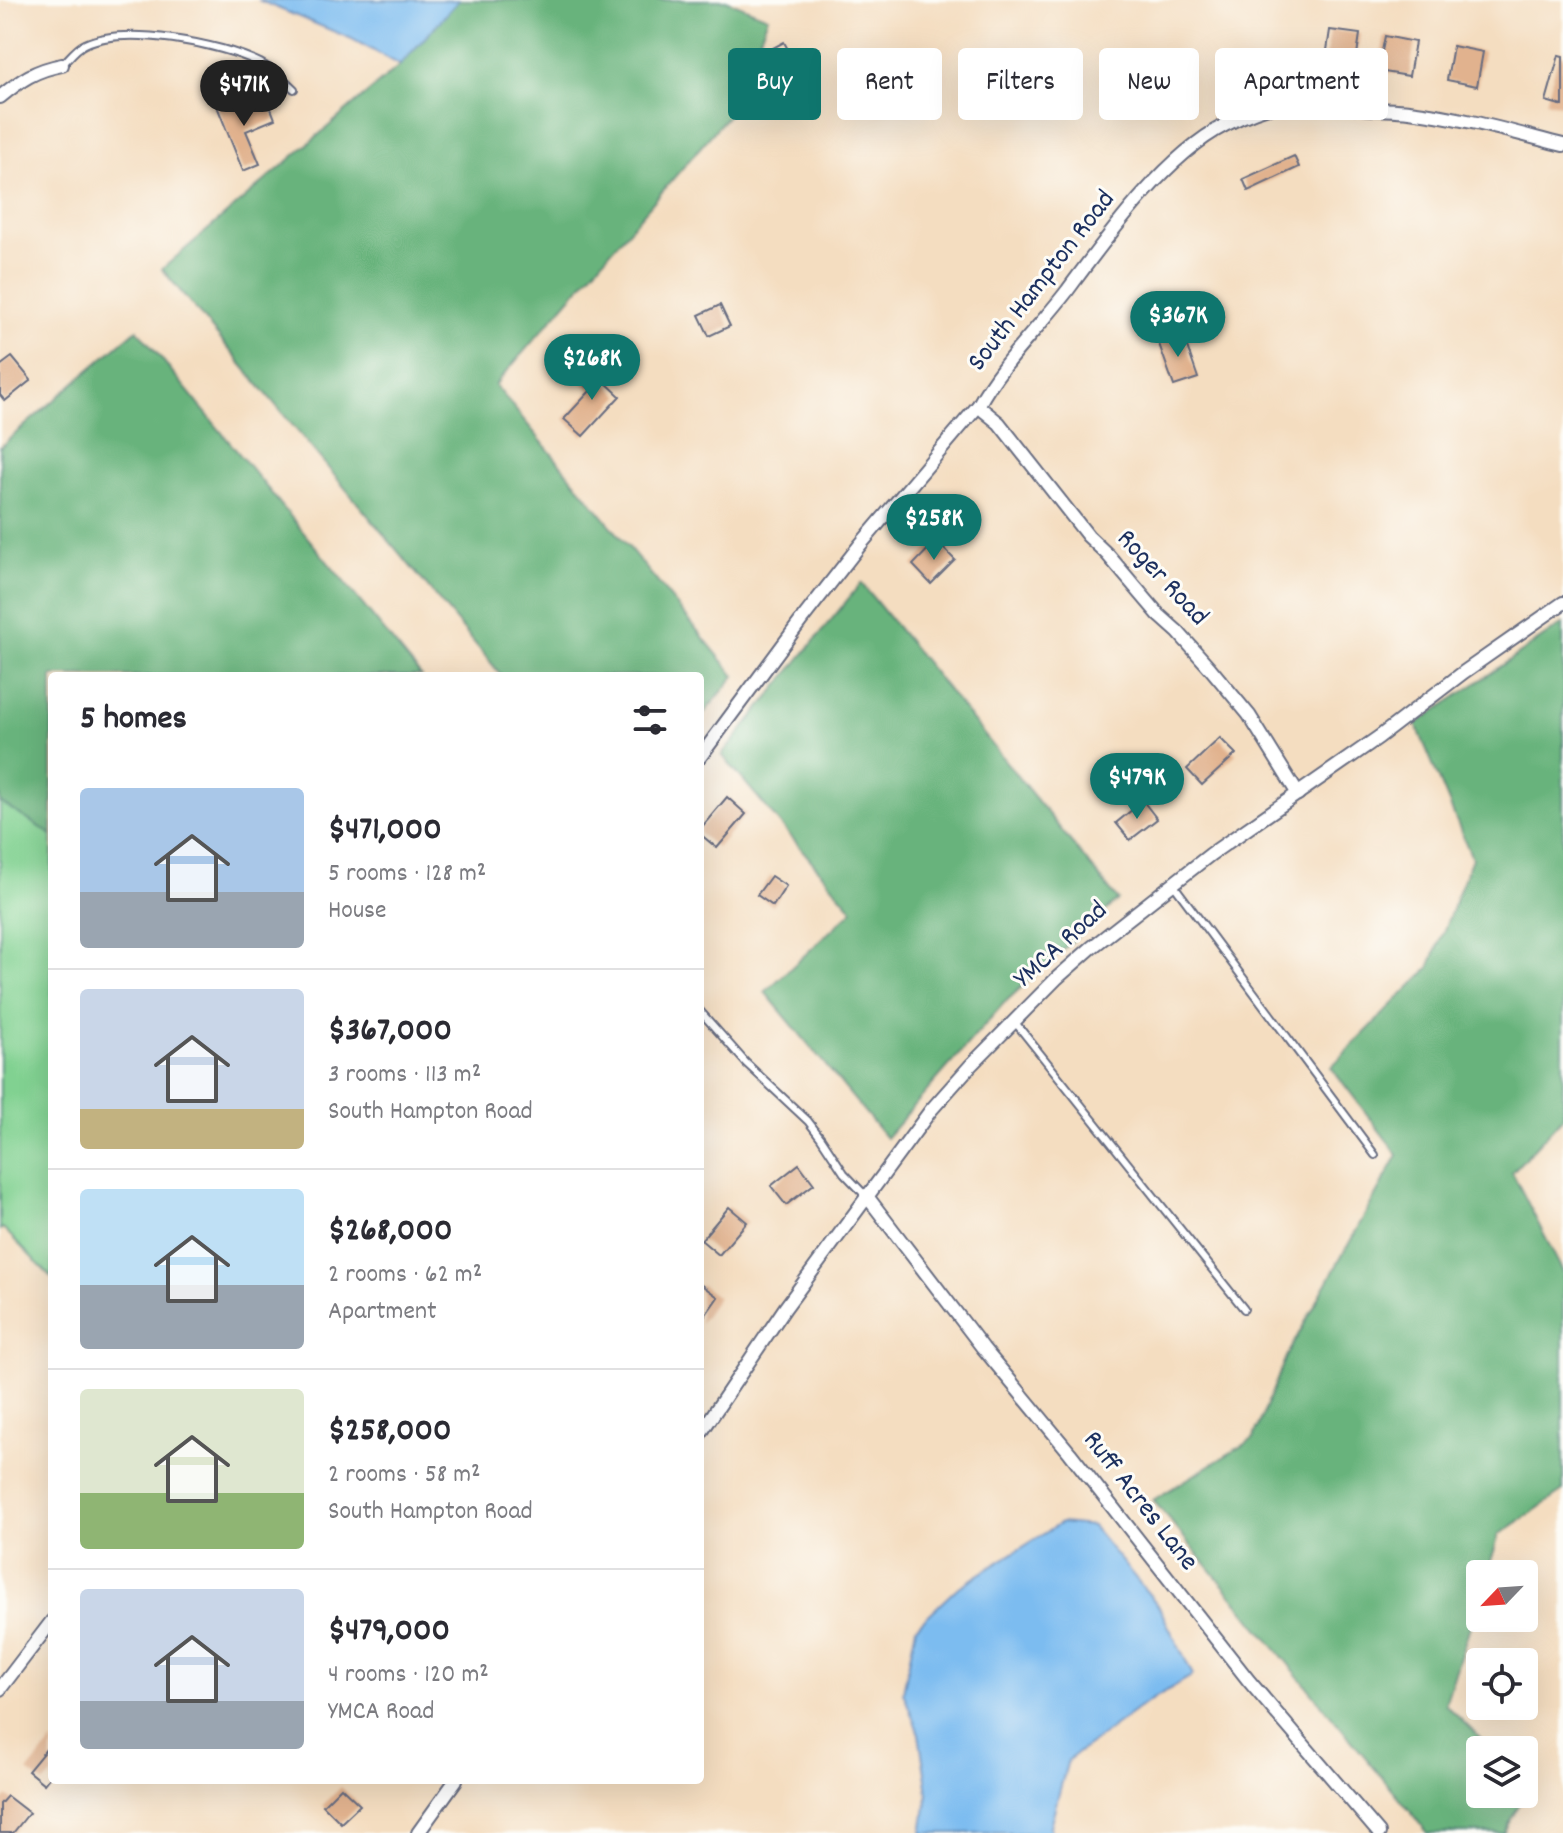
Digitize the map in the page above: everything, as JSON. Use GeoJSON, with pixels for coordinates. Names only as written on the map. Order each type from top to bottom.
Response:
{"type":"FeatureCollection","features":[{"type":"Feature","properties":{"kind":"street"},"geometry":{"type":"LineString","coordinates":[[0,97],[43,68],[62,65]]}},
{"type":"Feature","properties":{"kind":"street","name":"South Hampton Road"},"geometry":{"type":"LineString","coordinates":[[704,752],[860,545],[978,406],[989,385],[1091,257],[1144,193],[1198,142],[1224,126],[1279,105],[1329,102],[1410,111],[1563,145]]}},
{"type":"Feature","properties":{"kind":"street","name":"Roger Road"},"geometry":{"type":"LineString","coordinates":[[978,406],[999,423],[1088,536],[1194,650],[1249,715],[1298,794]]}},
{"type":"Feature","properties":{"kind":"street","name":"YMCA Road"},"geometry":{"type":"LineString","coordinates":[[704,1428],[866,1195],[931,1110],[1014,1021],[1091,948],[1211,854],[1563,603]]}},
{"type":"Feature","properties":{"kind":"street","name":"Ruff Acres Lane"},"geometry":{"type":"LineString","coordinates":[[866,1195],[983,1348],[1070,1453],[1249,1681],[1379,1833]]}},
{"type":"Feature","properties":{"kind":"street"},"geometry":{"type":"LineString","coordinates":[[0,1689],[48,1626]]}},
{"type":"Feature","properties":{"kind":"street"},"geometry":{"type":"LineString","coordinates":[[418,1833],[453,1784]]}},
{"type":"Feature","properties":{"kind":"lane"},"geometry":{"type":"LineString","coordinates":[[62,65],[80,46],[109,37],[185,41],[215,47],[258,62],[284,78],[294,89]]}},
{"type":"Feature","properties":{"kind":"lane"},"geometry":{"type":"LineString","coordinates":[[1173,884],[1375,1155]]}},
{"type":"Feature","properties":{"kind":"lane"},"geometry":{"type":"LineString","coordinates":[[704,1016],[746,1063],[808,1121],[844,1173],[866,1195]]}},
{"type":"Feature","properties":{"kind":"lane"},"geometry":{"type":"LineString","coordinates":[[1014,1021],[1244,1309]]}},
{"type":"Feature","properties":{"kind":"green space"},"geometry":{"type":"Polygon","coordinates":[[[459,0],[726,0],[768,17],[756,48],[728,48],[728,115],[495,385],[735,676],[704,713],[704,672],[499,672],[162,269],[400,65],[459,0]]]}},
{"type":"Feature","properties":{"kind":"green space"},"geometry":{"type":"Polygon","coordinates":[[[137,329],[418,672],[48,672],[48,832],[0,802],[0,447],[137,329]]]}},
{"type":"Feature","properties":{"kind":"green space"},"geometry":{"type":"Polygon","coordinates":[[[861,583],[1118,900],[1003,1004],[886,1138],[765,992],[853,910],[722,755],[861,583]]]}},
{"type":"Feature","properties":{"kind":"green space"},"geometry":{"type":"Polygon","coordinates":[[[1563,624],[1563,1117],[1512,1172],[1563,1272],[1563,1491],[1499,1535],[1491,1560],[1466,1560],[1468,1632],[1445,1704],[1478,1736],[1466,1736],[1466,1808],[1517,1808],[1503,1833],[1428,1833],[1153,1500],[1253,1439],[1286,1357],[1398,1155],[1331,1067],[1429,968],[1472,858],[1416,724],[1563,624]]]}},
{"type":"Feature","properties":{"kind":"green space"},"geometry":{"type":"Polygon","coordinates":[[[0,802],[48,832],[48,1274],[3,1228],[0,1230],[0,802]]]}},
{"type":"Feature","properties":{"kind":"water"},"geometry":{"type":"Polygon","coordinates":[[[258,0],[459,0],[400,65],[352,39],[258,0]]]}},
{"type":"Feature","properties":{"kind":"water"},"geometry":{"type":"Polygon","coordinates":[[[1061,1523],[1092,1526],[1158,1605],[1193,1675],[1146,1703],[1068,1760],[1050,1826],[1051,1833],[922,1833],[928,1793],[919,1734],[903,1692],[916,1627],[956,1589],[1061,1523]]]}},
{"type":"Feature","properties":{"kind":"building"},"geometry":{"type":"Polygon","coordinates":[[[1330,30],[1360,34],[1358,48],[1327,48],[1330,30]]]}},
{"type":"Feature","properties":{"kind":"building"},"geometry":{"type":"Polygon","coordinates":[[[1385,36],[1415,42],[1409,76],[1388,73],[1388,48],[1383,48],[1385,36]]]}},
{"type":"Feature","properties":{"kind":"building"},"geometry":{"type":"Polygon","coordinates":[[[784,42],[787,48],[773,48],[784,42]]]}},
{"type":"Feature","properties":{"kind":"building"},"geometry":{"type":"Polygon","coordinates":[[[1453,46],[1483,52],[1477,86],[1447,80],[1453,46]]]}},
{"type":"Feature","properties":{"kind":"building"},"geometry":{"type":"Polygon","coordinates":[[[1559,55],[1563,56],[1563,106],[1546,101],[1559,55]]]}},
{"type":"Feature","properties":{"kind":"building"},"geometry":{"type":"Polygon","coordinates":[[[241,97],[246,110],[268,101],[275,119],[246,131],[260,164],[243,171],[217,106],[241,97]]]}},
{"type":"Feature","properties":{"kind":"building"},"geometry":{"type":"Polygon","coordinates":[[[1294,156],[1299,167],[1248,191],[1243,179],[1294,156]]]}},
{"type":"Feature","properties":{"kind":"building"},"geometry":{"type":"Polygon","coordinates":[[[720,305],[730,326],[709,336],[699,315],[720,305]]]}},
{"type":"Feature","properties":{"kind":"building"},"geometry":{"type":"Polygon","coordinates":[[[1182,332],[1198,378],[1174,386],[1158,341],[1182,332]]]}},
{"type":"Feature","properties":{"kind":"building"},"geometry":{"type":"Polygon","coordinates":[[[12,357],[31,380],[5,401],[0,395],[0,366],[12,357]]]}},
{"type":"Feature","properties":{"kind":"building"},"geometry":{"type":"Polygon","coordinates":[[[588,366],[620,396],[583,436],[564,419],[591,390],[577,378],[588,366]]]}},
{"type":"Feature","properties":{"kind":"building"},"geometry":{"type":"Polygon","coordinates":[[[936,541],[955,560],[931,584],[913,565],[936,541]]]}},
{"type":"Feature","properties":{"kind":"building"},"geometry":{"type":"Polygon","coordinates":[[[1220,738],[1236,754],[1202,785],[1187,769],[1220,738]]]}},
{"type":"Feature","properties":{"kind":"building"},"geometry":{"type":"Polygon","coordinates":[[[727,797],[746,814],[717,848],[704,837],[704,824],[727,797]]]}},
{"type":"Feature","properties":{"kind":"building"},"geometry":{"type":"Polygon","coordinates":[[[1143,801],[1157,819],[1130,840],[1116,823],[1143,801]]]}},
{"type":"Feature","properties":{"kind":"building"},"geometry":{"type":"Polygon","coordinates":[[[771,876],[786,886],[773,906],[757,895],[771,876]]]}},
{"type":"Feature","properties":{"kind":"building"},"geometry":{"type":"Polygon","coordinates":[[[799,1164],[814,1184],[786,1205],[771,1186],[799,1164]]]}},
{"type":"Feature","properties":{"kind":"building"},"geometry":{"type":"Polygon","coordinates":[[[729,1207],[747,1222],[719,1255],[704,1242],[704,1236],[729,1207]]]}},
{"type":"Feature","properties":{"kind":"building"},"geometry":{"type":"Polygon","coordinates":[[[704,1287],[718,1297],[704,1317],[704,1287]]]}},
{"type":"Feature","properties":{"kind":"building"},"geometry":{"type":"Polygon","coordinates":[[[48,1747],[48,1779],[44,1784],[28,1771],[48,1747]]]}},
{"type":"Feature","properties":{"kind":"building"},"geometry":{"type":"Polygon","coordinates":[[[341,1787],[360,1805],[341,1823],[323,1805],[341,1787]]]}},
{"type":"Feature","properties":{"kind":"building"},"geometry":{"type":"Polygon","coordinates":[[[7,1796],[29,1813],[13,1833],[0,1833],[0,1804],[7,1796]]]}}]}
